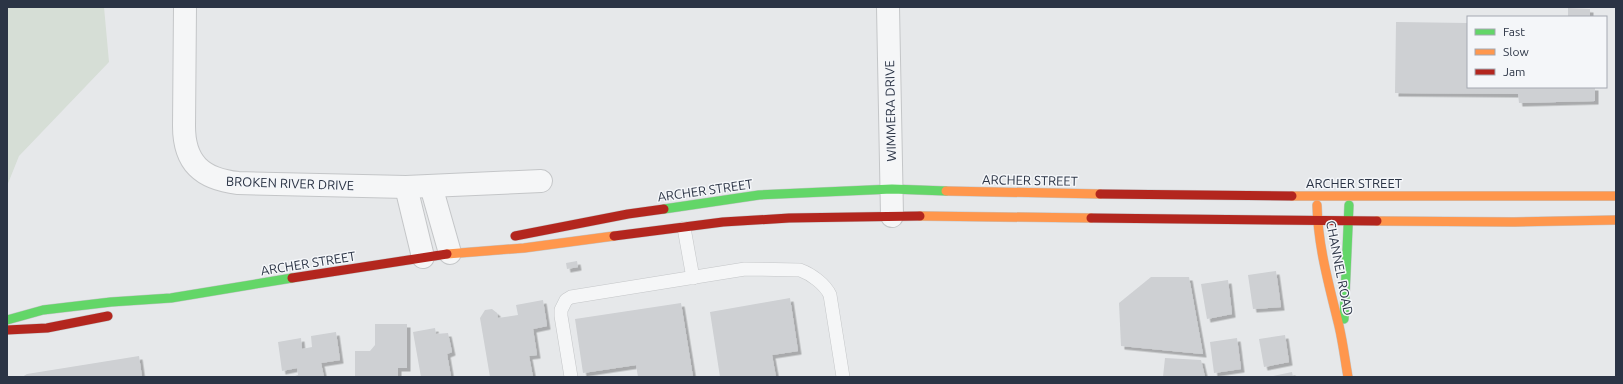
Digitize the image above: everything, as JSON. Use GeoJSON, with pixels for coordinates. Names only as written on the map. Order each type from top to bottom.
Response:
{"type":"FeatureCollection","features":[{"type":"Feature","properties":{"kind":"main road","name":"ARCHER STREET"},"geometry":{"type":"LineString","coordinates":[[7,320],[43,310],[112,302],[171,298],[450,253],[524,248],[686,219],[722,211],[759,195],[892,190],[1066,206],[1317,220],[1349,221],[1514,215],[1616,220]]}},
{"type":"Feature","properties":{"kind":"main road","name":"ARCHER STREET"},"geometry":{"type":"LineString","coordinates":[[508,238],[628,214],[686,219],[722,211],[790,218],[892,216],[1066,206],[1195,194],[1317,196],[1616,196]]}},
{"type":"Feature","properties":{"kind":"main road"},"geometry":{"type":"LineString","coordinates":[[1514,195],[1514,215]]}},
{"type":"Feature","properties":{"kind":"main road","name":"CHANNEL ROAD"},"geometry":{"type":"LineString","coordinates":[[1317,196],[1317,220],[1324,267],[1343,344],[1348,377]]}},
{"type":"Feature","properties":{"kind":"main road","name":"CHANNEL ROAD"},"geometry":{"type":"LineString","coordinates":[[1343,344],[1349,221],[1348,196]]}},
{"type":"Feature","properties":{"kind":"main road","name":"ARCHER STREET"},"geometry":{"type":"LineString","coordinates":[[450,253],[493,242]]}},
{"type":"Feature","properties":{"kind":"main road","name":"ARCHER STREET"},"geometry":{"type":"LineString","coordinates":[[128,310],[171,298]]}},
{"type":"Feature","properties":{"kind":"main road"},"geometry":{"type":"LineString","coordinates":[[7,330],[47,328],[114,314]]}},
{"type":"Feature","properties":{"kind":"street","name":"BROKEN RIVER DRIVE"},"geometry":{"type":"LineString","coordinates":[[185,7],[185,145],[192,161],[208,176],[223,181],[238,183],[406,187],[541,181]]}},
{"type":"Feature","properties":{"kind":"street","name":"WIMMERA DRIVE"},"geometry":{"type":"LineString","coordinates":[[888,7],[892,216]]}},
{"type":"Feature","properties":{"kind":"street"},"geometry":{"type":"LineString","coordinates":[[431,186],[450,253]]}},
{"type":"Feature","properties":{"kind":"street"},"geometry":{"type":"LineString","coordinates":[[406,187],[423,257]]}},
{"type":"Feature","properties":{"kind":"lane"},"geometry":{"type":"LineString","coordinates":[[686,219],[693,278]]}},
{"type":"Feature","properties":{"kind":"lane"},"geometry":{"type":"LineString","coordinates":[[571,377],[561,316],[561,310],[566,300],[571,297],[752,268],[795,270],[805,272],[824,285],[830,295],[843,377]]}},
{"type":"Feature","properties":{"kind":"shaded area"},"geometry":{"type":"Polygon","coordinates":[[[7,7],[104,7],[109,62],[19,156],[7,186],[7,7]]]}},
{"type":"Feature","properties":{"kind":"building"},"geometry":{"type":"Polygon","coordinates":[[[1568,8],[1590,9],[1590,16],[1568,16],[1568,8]]]}},
{"type":"Feature","properties":{"kind":"building"},"geometry":{"type":"Polygon","coordinates":[[[1396,22],[1467,23],[1467,88],[1595,88],[1595,101],[1519,103],[1518,94],[1395,93],[1396,22]]]}},
{"type":"Feature","properties":{"kind":"building"},"geometry":{"type":"Polygon","coordinates":[[[577,261],[578,267],[567,269],[566,263],[577,261]]]}},
{"type":"Feature","properties":{"kind":"building"},"geometry":{"type":"Polygon","coordinates":[[[1276,271],[1281,307],[1253,309],[1248,275],[1276,271]]]}},
{"type":"Feature","properties":{"kind":"building"},"geometry":{"type":"Polygon","coordinates":[[[1151,277],[1189,277],[1203,354],[1121,346],[1119,303],[1151,277]]]}},
{"type":"Feature","properties":{"kind":"building"},"geometry":{"type":"Polygon","coordinates":[[[1228,280],[1232,314],[1207,319],[1201,284],[1228,280]]]}},
{"type":"Feature","properties":{"kind":"building"},"geometry":{"type":"Polygon","coordinates":[[[790,298],[798,351],[772,355],[776,377],[720,377],[710,312],[790,298]]]}},
{"type":"Feature","properties":{"kind":"building"},"geometry":{"type":"Polygon","coordinates":[[[543,300],[547,326],[533,329],[537,355],[529,356],[533,377],[490,377],[480,318],[485,310],[492,309],[497,313],[498,318],[518,315],[516,305],[543,300]]]}},
{"type":"Feature","properties":{"kind":"building"},"geometry":{"type":"Polygon","coordinates":[[[681,303],[693,377],[638,377],[636,365],[583,373],[575,319],[681,303]]]}},
{"type":"Feature","properties":{"kind":"building"},"geometry":{"type":"Polygon","coordinates":[[[375,324],[407,324],[407,368],[398,368],[398,377],[355,377],[355,351],[370,351],[375,345],[375,324]]]}},
{"type":"Feature","properties":{"kind":"building"},"geometry":{"type":"Polygon","coordinates":[[[435,328],[436,334],[448,333],[452,352],[447,354],[451,377],[421,377],[413,332],[435,328]]]}},
{"type":"Feature","properties":{"kind":"building"},"geometry":{"type":"Polygon","coordinates":[[[336,332],[340,360],[321,363],[324,377],[292,377],[298,375],[297,368],[282,371],[278,342],[301,338],[302,349],[312,347],[311,336],[336,332]]]}},
{"type":"Feature","properties":{"kind":"building"},"geometry":{"type":"Polygon","coordinates":[[[1285,335],[1289,362],[1264,367],[1259,339],[1285,335]]]}},
{"type":"Feature","properties":{"kind":"building"},"geometry":{"type":"Polygon","coordinates":[[[1237,338],[1241,369],[1214,373],[1210,342],[1237,338]]]}},
{"type":"Feature","properties":{"kind":"building"},"geometry":{"type":"Polygon","coordinates":[[[139,356],[142,377],[22,377],[27,374],[139,356]]]}},
{"type":"Feature","properties":{"kind":"building"},"geometry":{"type":"Polygon","coordinates":[[[1165,358],[1201,360],[1205,377],[1163,377],[1165,358]]]}},
{"type":"Feature","properties":{"kind":"building"},"geometry":{"type":"Polygon","coordinates":[[[1292,372],[1293,377],[1273,377],[1273,376],[1292,372]]]}},
{"type":"Feature","properties":{"kind":"traffic: fast"},"geometry":{"type":"LineString","coordinates":[[664,209],[759,195],[892,189],[946,191]]}},
{"type":"Feature","properties":{"kind":"traffic: fast"},"geometry":{"type":"LineString","coordinates":[[1344,319],[1349,205]]}},
{"type":"Feature","properties":{"kind":"traffic: fast"},"geometry":{"type":"LineString","coordinates":[[7,320],[43,310],[111,302],[171,298],[292,278]]}},
{"type":"Feature","properties":{"kind":"traffic: slow"},"geometry":{"type":"LineString","coordinates":[[946,191],[1100,194]]}},
{"type":"Feature","properties":{"kind":"traffic: slow"},"geometry":{"type":"LineString","coordinates":[[1292,196],[1616,196]]}},
{"type":"Feature","properties":{"kind":"traffic: slow"},"geometry":{"type":"LineString","coordinates":[[1317,205],[1319,236],[1340,332],[1348,377]]}},
{"type":"Feature","properties":{"kind":"traffic: slow"},"geometry":{"type":"LineString","coordinates":[[920,216],[1091,218]]}},
{"type":"Feature","properties":{"kind":"traffic: slow"},"geometry":{"type":"LineString","coordinates":[[1377,221],[1514,222],[1616,220]]}},
{"type":"Feature","properties":{"kind":"traffic: slow"},"geometry":{"type":"LineString","coordinates":[[447,254],[524,248],[614,236]]}},
{"type":"Feature","properties":{"kind":"traffic: jam"},"geometry":{"type":"LineString","coordinates":[[1100,194],[1292,196]]}},
{"type":"Feature","properties":{"kind":"traffic: jam"},"geometry":{"type":"LineString","coordinates":[[515,236],[628,214],[664,209]]}},
{"type":"Feature","properties":{"kind":"traffic: jam"},"geometry":{"type":"LineString","coordinates":[[614,236],[723,222],[789,218],[920,216]]}},
{"type":"Feature","properties":{"kind":"traffic: jam"},"geometry":{"type":"LineString","coordinates":[[1091,218],[1377,221]]}},
{"type":"Feature","properties":{"kind":"traffic: jam"},"geometry":{"type":"LineString","coordinates":[[292,278],[447,254]]}},
{"type":"Feature","properties":{"kind":"traffic: jam"},"geometry":{"type":"LineString","coordinates":[[7,330],[47,328],[108,316]]}}]}
